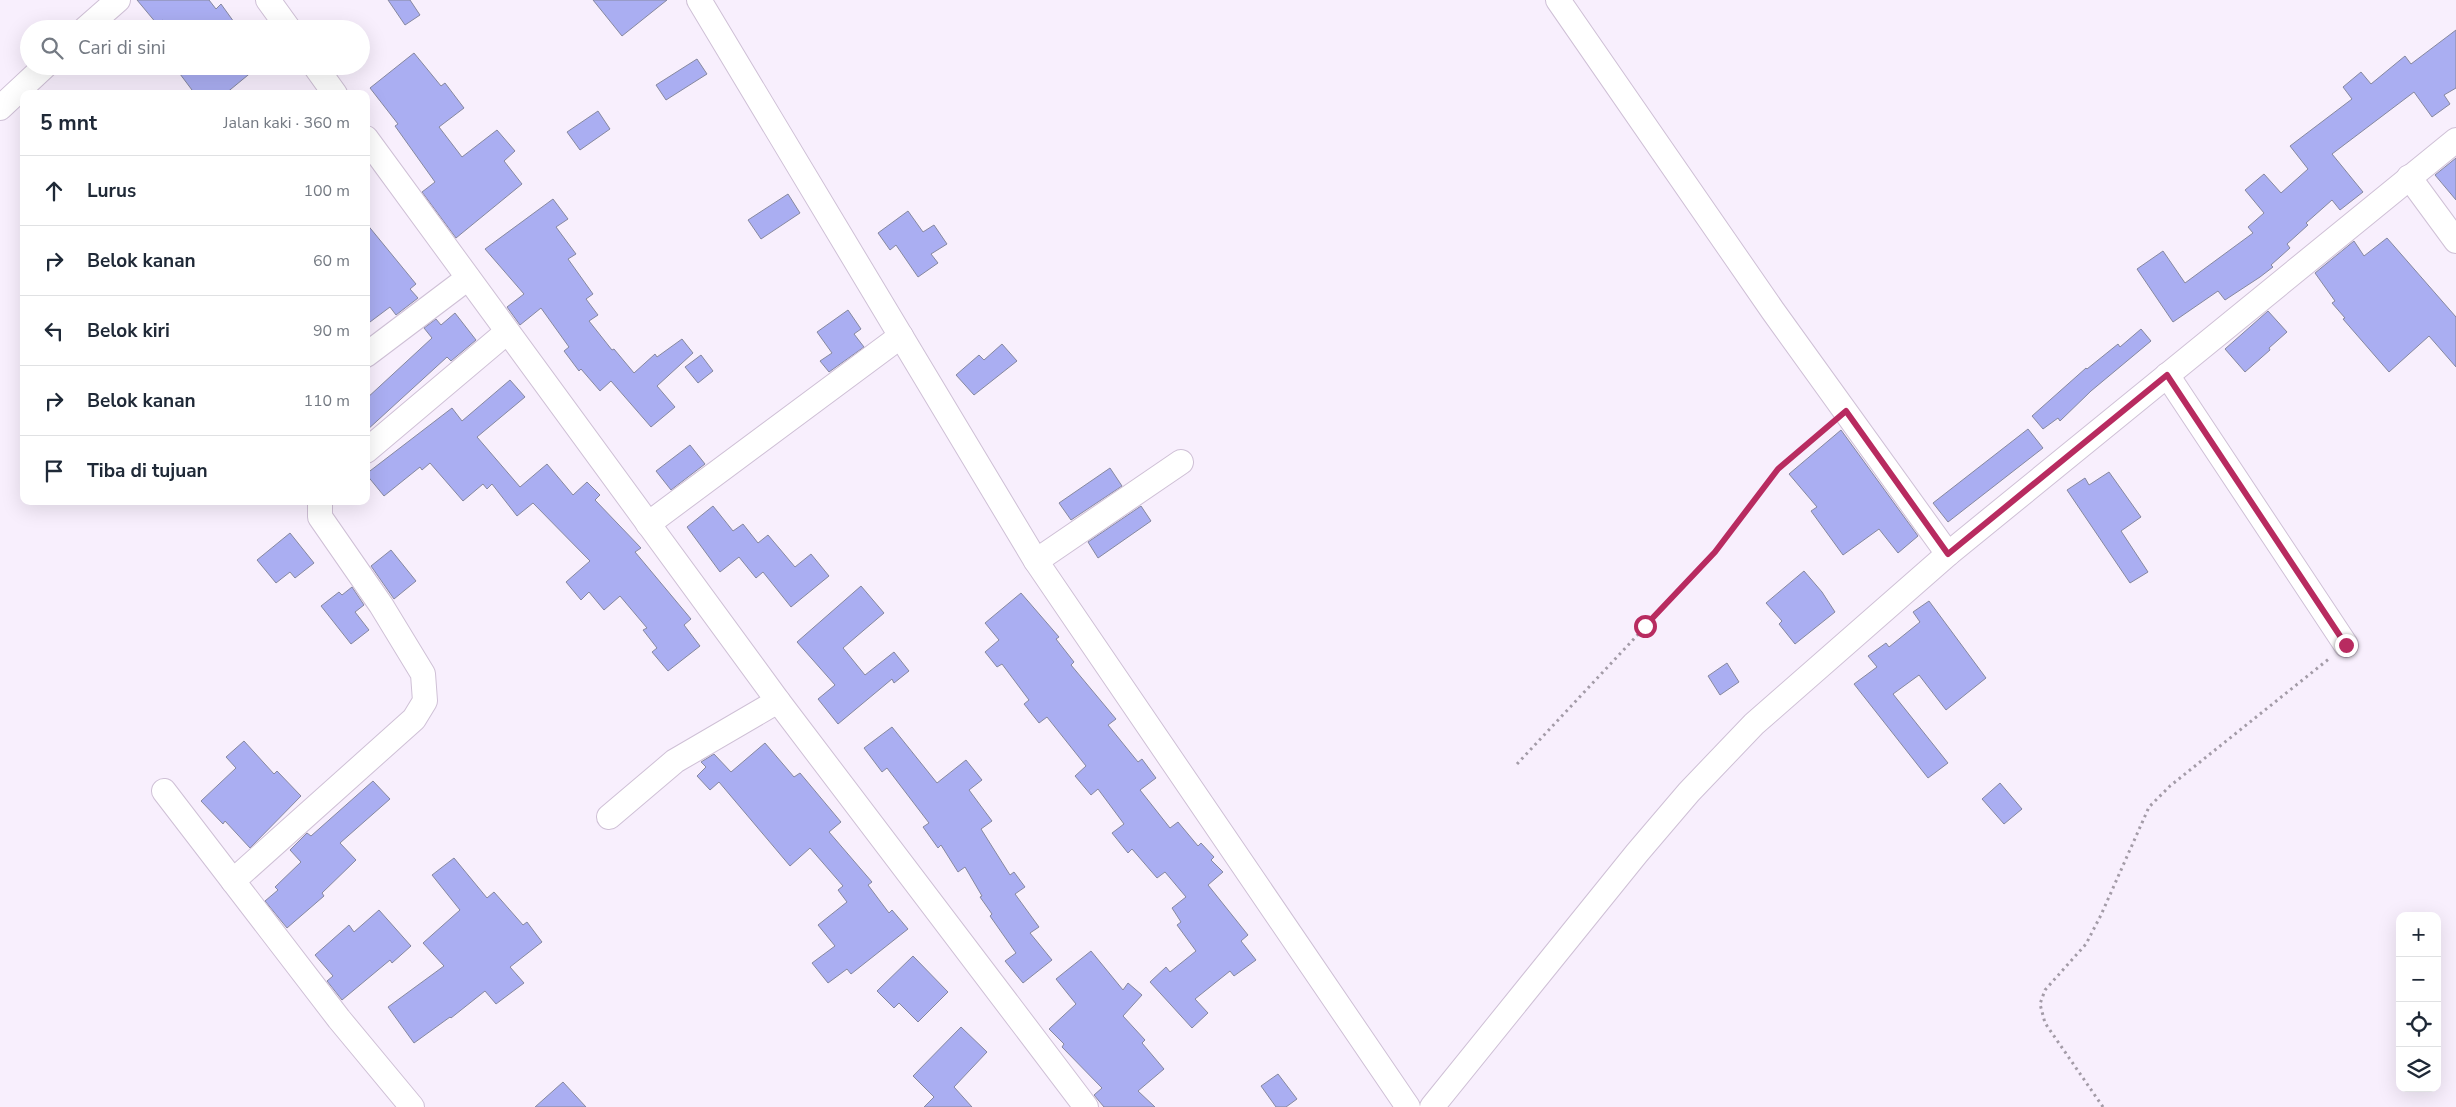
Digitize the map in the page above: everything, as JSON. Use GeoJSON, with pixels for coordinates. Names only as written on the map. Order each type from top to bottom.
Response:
{"type":"FeatureCollection","features":[{"type":"Feature","properties":{"kind":"street"},"geometry":{"type":"LineString","coordinates":[[95,20],[118,0]]}},
{"type":"Feature","properties":{"kind":"street"},"geometry":{"type":"LineString","coordinates":[[268,0],[282,20]]}},
{"type":"Feature","properties":{"kind":"street"},"geometry":{"type":"LineString","coordinates":[[699,0],[1036,561],[1408,1107]]}},
{"type":"Feature","properties":{"kind":"street"},"geometry":{"type":"LineString","coordinates":[[1558,0],[1773,311],[1948,554]]}},
{"type":"Feature","properties":{"kind":"street"},"geometry":{"type":"LineString","coordinates":[[0,108],[35,75]]}},
{"type":"Feature","properties":{"kind":"street"},"geometry":{"type":"LineString","coordinates":[[321,75],[332,90]]}},
{"type":"Feature","properties":{"kind":"street"},"geometry":{"type":"LineString","coordinates":[[1432,1107],[1630,862],[1689,792],[1754,724],[1948,554],[2456,140]]}},
{"type":"Feature","properties":{"kind":"street"},"geometry":{"type":"LineString","coordinates":[[370,143],[778,701],[1086,1107]]}},
{"type":"Feature","properties":{"kind":"street"},"geometry":{"type":"LineString","coordinates":[[2409,177],[2456,241]]}},
{"type":"Feature","properties":{"kind":"street"},"geometry":{"type":"LineString","coordinates":[[370,352],[468,278]]}},
{"type":"Feature","properties":{"kind":"street"},"geometry":{"type":"LineString","coordinates":[[370,448],[507,332]]}},
{"type":"Feature","properties":{"kind":"street"},"geometry":{"type":"LineString","coordinates":[[648,524],[901,336]]}},
{"type":"Feature","properties":{"kind":"street"},"geometry":{"type":"LineString","coordinates":[[2167,375],[2346,645]]}},
{"type":"Feature","properties":{"kind":"street"},"geometry":{"type":"LineString","coordinates":[[1036,561],[1182,462]]}},
{"type":"Feature","properties":{"kind":"street"},"geometry":{"type":"LineString","coordinates":[[233,881],[414,719],[425,701],[423,674],[381,605],[320,517],[320,505]]}},
{"type":"Feature","properties":{"kind":"street"},"geometry":{"type":"LineString","coordinates":[[609,817],[675,761],[778,701]]}},
{"type":"Feature","properties":{"kind":"street"},"geometry":{"type":"LineString","coordinates":[[164,791],[339,1019],[412,1107]]}},
{"type":"Feature","properties":{"kind":"path"},"geometry":{"type":"LineString","coordinates":[[1518,764],[1715,552],[1778,469],[1846,411]]}},
{"type":"Feature","properties":{"kind":"path"},"geometry":{"type":"LineString","coordinates":[[2104,1107],[2045,1023],[2040,1004],[2045,990],[2086,944],[2101,915],[2149,806],[2170,786],[2346,645]]}},
{"type":"Feature","properties":{"kind":"building"},"geometry":{"type":"Polygon","coordinates":[[[137,0],[209,0],[216,9],[221,4],[233,20],[163,20],[154,20],[137,0]]]}},
{"type":"Feature","properties":{"kind":"building"},"geometry":{"type":"Polygon","coordinates":[[[388,0],[410,0],[420,15],[405,25],[388,0]]]}},
{"type":"Feature","properties":{"kind":"building"},"geometry":{"type":"Polygon","coordinates":[[[593,0],[667,0],[622,36],[593,0]]]}},
{"type":"Feature","properties":{"kind":"building"},"geometry":{"type":"Polygon","coordinates":[[[2456,30],[2456,88],[2444,95],[2450,104],[2432,117],[2414,92],[2332,154],[2363,192],[2340,210],[2332,200],[2306,223],[2308,225],[2287,244],[2290,248],[2271,265],[2273,267],[2260,277],[2225,300],[2218,291],[2173,322],[2137,269],[2163,251],[2185,283],[2253,233],[2248,227],[2264,213],[2245,190],[2264,174],[2281,193],[2308,169],[2290,146],[2352,99],[2343,87],[2361,72],[2371,84],[2405,56],[2411,64],[2456,30]]]}},
{"type":"Feature","properties":{"kind":"building"},"geometry":{"type":"Polygon","coordinates":[[[414,53],[441,86],[445,83],[464,108],[439,127],[462,157],[497,130],[515,151],[504,161],[522,184],[456,238],[422,192],[435,182],[395,126],[398,124],[370,88],[414,53]]]}},
{"type":"Feature","properties":{"kind":"building"},"geometry":{"type":"Polygon","coordinates":[[[697,59],[707,74],[666,100],[656,85],[697,59]]]}},
{"type":"Feature","properties":{"kind":"building"},"geometry":{"type":"Polygon","coordinates":[[[181,75],[248,75],[230,90],[192,90],[181,75]]]}},
{"type":"Feature","properties":{"kind":"building"},"geometry":{"type":"Polygon","coordinates":[[[598,111],[610,129],[580,150],[567,132],[598,111]]]}},
{"type":"Feature","properties":{"kind":"building"},"geometry":{"type":"Polygon","coordinates":[[[2456,158],[2456,200],[2435,175],[2456,158]]]}},
{"type":"Feature","properties":{"kind":"building"},"geometry":{"type":"Polygon","coordinates":[[[788,194],[800,213],[761,239],[748,220],[788,194]]]}},
{"type":"Feature","properties":{"kind":"building"},"geometry":{"type":"Polygon","coordinates":[[[553,199],[568,219],[556,227],[576,254],[568,259],[593,294],[586,299],[598,315],[589,321],[612,350],[614,349],[634,373],[655,354],[657,357],[682,339],[693,353],[657,386],[675,407],[651,427],[611,381],[600,391],[581,369],[579,371],[564,351],[569,347],[541,308],[520,325],[507,307],[524,294],[485,249],[553,199]]]}},
{"type":"Feature","properties":{"kind":"building"},"geometry":{"type":"Polygon","coordinates":[[[908,211],[923,232],[934,225],[947,244],[931,254],[938,263],[918,277],[896,245],[890,250],[878,233],[908,211]]]}},
{"type":"Feature","properties":{"kind":"building"},"geometry":{"type":"Polygon","coordinates":[[[370,228],[416,284],[410,289],[418,298],[396,315],[390,307],[370,322],[370,228]]]}},
{"type":"Feature","properties":{"kind":"building"},"geometry":{"type":"Polygon","coordinates":[[[2387,238],[2456,317],[2456,367],[2429,336],[2389,372],[2343,319],[2345,318],[2332,303],[2335,301],[2315,273],[2354,241],[2364,256],[2387,238]]]}},
{"type":"Feature","properties":{"kind":"building"},"geometry":{"type":"Polygon","coordinates":[[[848,310],[861,329],[854,334],[864,347],[829,372],[820,361],[832,353],[817,332],[848,310]]]}},
{"type":"Feature","properties":{"kind":"building"},"geometry":{"type":"Polygon","coordinates":[[[2268,311],[2287,332],[2245,372],[2225,349],[2268,311]]]}},
{"type":"Feature","properties":{"kind":"building"},"geometry":{"type":"Polygon","coordinates":[[[455,313],[476,340],[451,361],[447,357],[370,427],[370,395],[432,338],[424,328],[436,319],[441,325],[455,313]]]}},
{"type":"Feature","properties":{"kind":"building"},"geometry":{"type":"Polygon","coordinates":[[[2141,329],[2151,341],[2091,391],[2060,421],[2058,418],[2043,429],[2032,416],[2086,368],[2118,344],[2120,347],[2141,329]]]}},
{"type":"Feature","properties":{"kind":"building"},"geometry":{"type":"Polygon","coordinates":[[[1002,344],[1017,361],[974,395],[956,375],[979,355],[984,360],[1002,344]]]}},
{"type":"Feature","properties":{"kind":"building"},"geometry":{"type":"Polygon","coordinates":[[[701,355],[713,371],[698,383],[685,367],[701,355]]]}},
{"type":"Feature","properties":{"kind":"building"},"geometry":{"type":"Polygon","coordinates":[[[510,380],[525,397],[477,437],[520,487],[547,464],[573,495],[587,482],[600,495],[595,500],[641,548],[635,552],[691,619],[684,625],[700,646],[668,671],[652,652],[657,648],[643,630],[647,628],[620,596],[604,610],[589,592],[581,600],[566,582],[590,561],[533,503],[517,516],[492,484],[487,489],[483,484],[463,501],[430,463],[422,470],[420,467],[384,496],[370,479],[370,471],[452,408],[462,421],[510,380]]]}},
{"type":"Feature","properties":{"kind":"building"},"geometry":{"type":"Polygon","coordinates":[[[2028,429],[2043,448],[1948,522],[1933,503],[2028,429]]]}},
{"type":"Feature","properties":{"kind":"building"},"geometry":{"type":"Polygon","coordinates":[[[1841,430],[1918,536],[1898,553],[1879,529],[1843,555],[1811,511],[1817,507],[1789,474],[1841,430]]]}},
{"type":"Feature","properties":{"kind":"building"},"geometry":{"type":"Polygon","coordinates":[[[690,445],[705,464],[671,490],[656,471],[690,445]]]}},
{"type":"Feature","properties":{"kind":"building"},"geometry":{"type":"Polygon","coordinates":[[[1110,468],[1122,486],[1071,520],[1059,503],[1110,468]]]}},
{"type":"Feature","properties":{"kind":"building"},"geometry":{"type":"Polygon","coordinates":[[[2109,472],[2141,517],[2121,531],[2148,572],[2130,583],[2067,490],[2085,478],[2089,485],[2109,472]]]}},
{"type":"Feature","properties":{"kind":"building"},"geometry":{"type":"Polygon","coordinates":[[[713,506],[733,531],[743,524],[758,543],[768,535],[795,567],[811,554],[829,576],[791,607],[763,572],[756,578],[739,557],[720,572],[687,527],[713,506]]]}},
{"type":"Feature","properties":{"kind":"building"},"geometry":{"type":"Polygon","coordinates":[[[1141,506],[1151,521],[1098,558],[1088,542],[1141,506]]]}},
{"type":"Feature","properties":{"kind":"building"},"geometry":{"type":"Polygon","coordinates":[[[290,533],[314,563],[295,578],[290,572],[276,583],[257,560],[290,533]]]}},
{"type":"Feature","properties":{"kind":"building"},"geometry":{"type":"Polygon","coordinates":[[[391,550],[416,581],[394,599],[371,566],[391,550]]]}},
{"type":"Feature","properties":{"kind":"building"},"geometry":{"type":"Polygon","coordinates":[[[1804,571],[1822,592],[1835,612],[1795,644],[1779,624],[1782,621],[1766,603],[1804,571]]]}},
{"type":"Feature","properties":{"kind":"building"},"geometry":{"type":"Polygon","coordinates":[[[861,586],[884,613],[843,648],[865,675],[894,652],[909,671],[894,683],[892,679],[838,724],[818,699],[835,685],[797,642],[861,586]]]}},
{"type":"Feature","properties":{"kind":"building"},"geometry":{"type":"Polygon","coordinates":[[[352,587],[364,605],[355,612],[369,630],[351,644],[321,606],[339,592],[342,595],[352,587]]]}},
{"type":"Feature","properties":{"kind":"building"},"geometry":{"type":"Polygon","coordinates":[[[1021,593],[1059,637],[1056,639],[1074,662],[1071,665],[1116,719],[1108,725],[1138,762],[1142,759],[1156,778],[1140,790],[1170,828],[1178,822],[1198,846],[1201,843],[1214,857],[1211,860],[1223,872],[1208,885],[1248,935],[1241,941],[1256,960],[1234,976],[1230,971],[1195,999],[1208,1013],[1192,1028],[1150,982],[1166,967],[1170,972],[1196,951],[1177,925],[1181,922],[1172,908],[1186,897],[1165,872],[1157,878],[1132,849],[1128,853],[1112,833],[1124,824],[1098,789],[1091,795],[1075,776],[1086,766],[1047,717],[1039,723],[1024,704],[1029,700],[1002,664],[997,667],[985,652],[999,640],[985,623],[1021,593]]]}},
{"type":"Feature","properties":{"kind":"building"},"geometry":{"type":"Polygon","coordinates":[[[1929,601],[1986,678],[1946,710],[1919,675],[1893,694],[1948,763],[1928,778],[1854,684],[1877,667],[1868,656],[1886,643],[1889,647],[1920,622],[1913,612],[1929,601]]]}},
{"type":"Feature","properties":{"kind":"building"},"geometry":{"type":"Polygon","coordinates":[[[1727,663],[1739,682],[1720,695],[1708,676],[1727,663]]]}},
{"type":"Feature","properties":{"kind":"building"},"geometry":{"type":"Polygon","coordinates":[[[892,727],[937,783],[966,760],[982,780],[969,790],[992,821],[981,829],[1010,875],[1014,872],[1025,887],[1015,894],[1039,927],[1030,933],[1052,960],[1023,983],[1005,961],[1016,953],[990,916],[992,914],[980,897],[982,896],[965,867],[958,872],[941,845],[938,848],[923,827],[929,823],[887,768],[882,772],[864,748],[892,727]]]}},
{"type":"Feature","properties":{"kind":"building"},"geometry":{"type":"Polygon","coordinates":[[[244,741],[274,774],[277,771],[301,796],[250,848],[225,821],[223,824],[201,801],[236,768],[226,757],[244,741]]]}},
{"type":"Feature","properties":{"kind":"building"},"geometry":{"type":"Polygon","coordinates":[[[765,743],[794,777],[800,773],[841,822],[829,832],[872,882],[868,885],[889,913],[892,910],[908,929],[851,974],[847,969],[828,983],[812,963],[835,946],[818,925],[847,902],[838,890],[843,886],[810,848],[790,866],[719,782],[710,790],[697,776],[706,767],[701,762],[714,754],[731,772],[765,743]]]}},
{"type":"Feature","properties":{"kind":"building"},"geometry":{"type":"Polygon","coordinates":[[[373,781],[390,799],[340,843],[356,860],[322,893],[324,896],[287,928],[265,901],[278,890],[275,887],[301,862],[290,850],[307,833],[311,836],[373,781]]]}},
{"type":"Feature","properties":{"kind":"building"},"geometry":{"type":"Polygon","coordinates":[[[2000,783],[2022,809],[2004,824],[1982,799],[2000,783]]]}},
{"type":"Feature","properties":{"kind":"building"},"geometry":{"type":"Polygon","coordinates":[[[454,858],[487,898],[494,892],[523,925],[527,922],[542,942],[510,967],[524,983],[496,1004],[485,991],[451,1018],[414,1043],[388,1007],[444,966],[423,943],[460,910],[432,875],[454,858]]]}},
{"type":"Feature","properties":{"kind":"building"},"geometry":{"type":"Polygon","coordinates":[[[379,910],[411,946],[392,963],[390,960],[342,1000],[327,981],[333,976],[315,955],[349,925],[354,932],[379,910]]]}},
{"type":"Feature","properties":{"kind":"building"},"geometry":{"type":"Polygon","coordinates":[[[1091,951],[1123,990],[1128,983],[1142,995],[1123,1016],[1145,1040],[1142,1043],[1164,1069],[1138,1091],[1155,1107],[1104,1107],[1094,1095],[1102,1088],[1062,1047],[1064,1044],[1049,1029],[1076,1004],[1056,979],[1091,951]]]}},
{"type":"Feature","properties":{"kind":"building"},"geometry":{"type":"Polygon","coordinates":[[[913,956],[948,992],[918,1022],[899,1003],[894,1008],[877,991],[913,956]]]}},
{"type":"Feature","properties":{"kind":"building"},"geometry":{"type":"Polygon","coordinates":[[[961,1027],[987,1052],[954,1087],[972,1107],[924,1107],[934,1097],[913,1076],[961,1027]]]}},
{"type":"Feature","properties":{"kind":"building"},"geometry":{"type":"Polygon","coordinates":[[[1278,1074],[1297,1099],[1286,1107],[1276,1107],[1261,1086],[1278,1074]]]}},
{"type":"Feature","properties":{"kind":"building"},"geometry":{"type":"Polygon","coordinates":[[[563,1082],[586,1107],[535,1107],[563,1082]]]}},
{"type":"Feature","properties":{"kind":"route"},"geometry":{"type":"LineString","coordinates":[[1645,626],[1715,552],[1778,469],[1846,411],[1948,554],[2167,375],[2346,645]]}}]}
